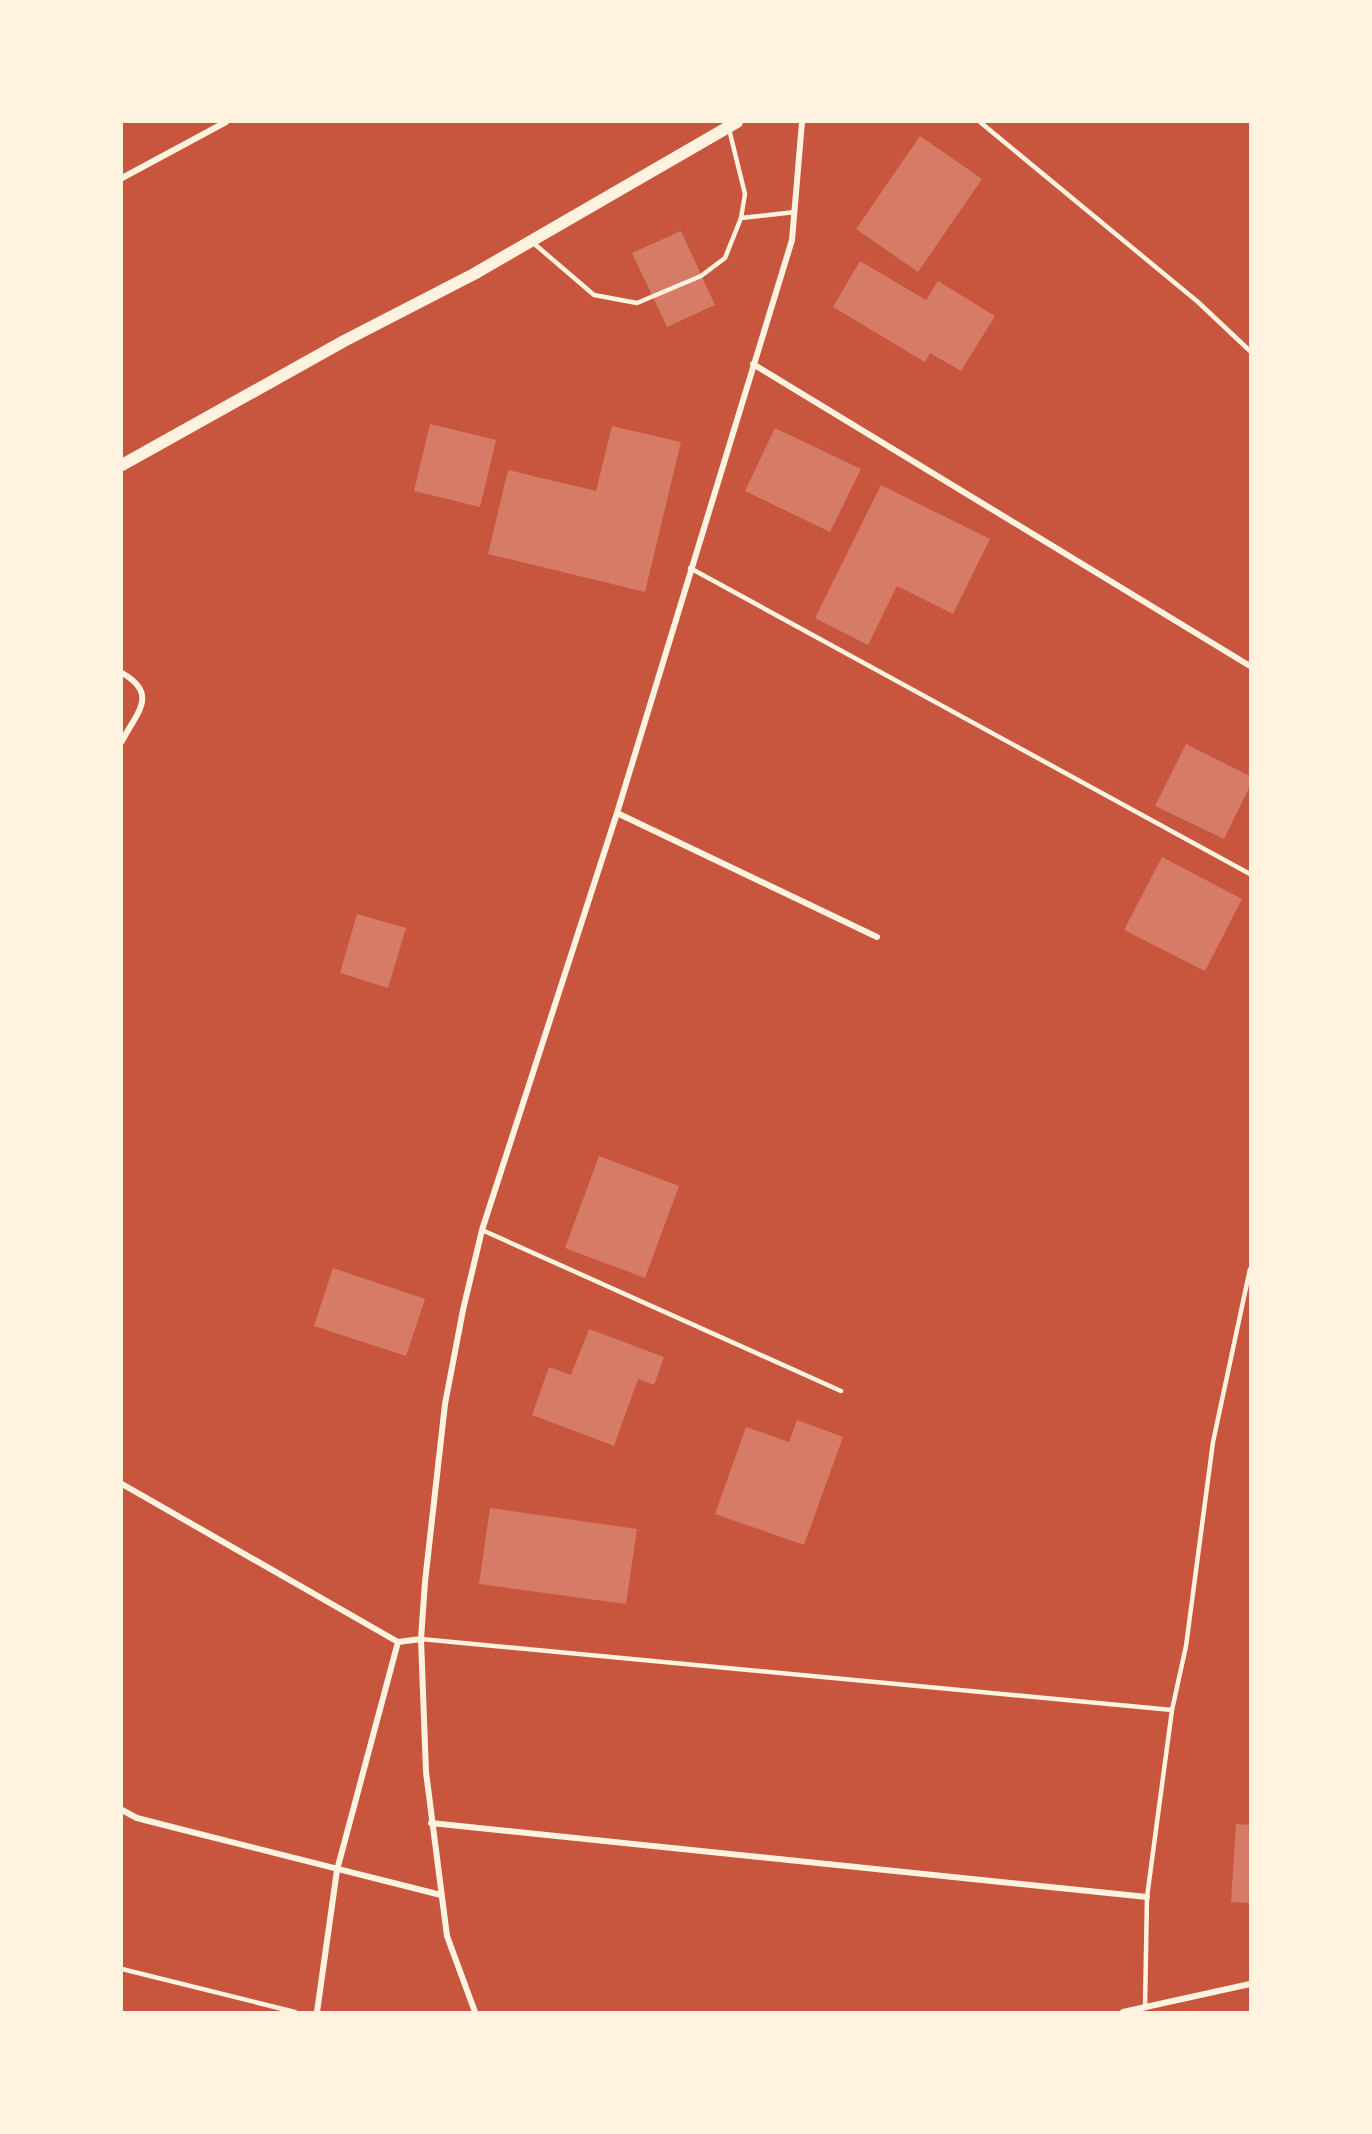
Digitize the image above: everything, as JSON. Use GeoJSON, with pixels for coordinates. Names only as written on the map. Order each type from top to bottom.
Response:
{"type":"FeatureCollection","features":[{"type":"Feature","properties":{"kind":"main road"},"geometry":{"type":"LineString","coordinates":[[122,465],[531,241],[733,124]]}},
{"type":"Feature","properties":{"kind":"street"},"geometry":{"type":"LineString","coordinates":[[122,178],[226,122]]}},
{"type":"Feature","properties":{"kind":"street"},"geometry":{"type":"LineString","coordinates":[[475,2013],[447,1936],[426,1772],[422,1639],[425,1582],[445,1404],[463,1310],[482,1230],[617,813],[690,568],[789,251],[796,212],[802,122]]}},
{"type":"Feature","properties":{"kind":"street"},"geometry":{"type":"LineString","coordinates":[[753,363],[1251,666]]}},
{"type":"Feature","properties":{"kind":"street"},"geometry":{"type":"LineString","coordinates":[[122,673],[138,682],[142,692],[142,704],[122,741]]}},
{"type":"Feature","properties":{"kind":"street"},"geometry":{"type":"LineString","coordinates":[[617,813],[877,936]]}},
{"type":"Feature","properties":{"kind":"street"},"geometry":{"type":"LineString","coordinates":[[122,1484],[398,1642],[422,1639]]}},
{"type":"Feature","properties":{"kind":"street"},"geometry":{"type":"LineString","coordinates":[[317,2013],[337,1870],[398,1642]]}},
{"type":"Feature","properties":{"kind":"street"},"geometry":{"type":"LineString","coordinates":[[122,1810],[137,1818],[441,1895]]}},
{"type":"Feature","properties":{"kind":"street"},"geometry":{"type":"LineString","coordinates":[[431,1823],[1147,1897]]}},
{"type":"Feature","properties":{"kind":"street"},"geometry":{"type":"LineString","coordinates":[[1124,2013],[1251,1984]]}},
{"type":"Feature","properties":{"kind":"lane"},"geometry":{"type":"LineString","coordinates":[[980,122],[1198,302],[1251,351]]}},
{"type":"Feature","properties":{"kind":"lane"},"geometry":{"type":"LineString","coordinates":[[531,241],[594,295],[638,303],[701,276],[725,258],[741,218],[745,194],[733,124]]}},
{"type":"Feature","properties":{"kind":"lane"},"geometry":{"type":"LineString","coordinates":[[741,218],[796,212]]}},
{"type":"Feature","properties":{"kind":"lane"},"geometry":{"type":"LineString","coordinates":[[690,568],[1251,874]]}},
{"type":"Feature","properties":{"kind":"lane"},"geometry":{"type":"LineString","coordinates":[[482,1230],[841,1391]]}},
{"type":"Feature","properties":{"kind":"lane"},"geometry":{"type":"LineString","coordinates":[[1144,2008],[1147,1897],[1172,1710],[1186,1646],[1213,1442],[1251,1269]]}},
{"type":"Feature","properties":{"kind":"lane"},"geometry":{"type":"LineString","coordinates":[[422,1639],[1172,1710]]}},
{"type":"Feature","properties":{"kind":"lane"},"geometry":{"type":"LineString","coordinates":[[122,1969],[296,2013]]}},
{"type":"Feature","properties":{"kind":"building"},"geometry":{"type":"Polygon","coordinates":[[[920,136],[982,179],[918,272],[856,229],[920,136]]]}},
{"type":"Feature","properties":{"kind":"building"},"geometry":{"type":"Polygon","coordinates":[[[681,231],[715,305],[667,327],[632,253],[681,231]]]}},
{"type":"Feature","properties":{"kind":"building"},"geometry":{"type":"Polygon","coordinates":[[[860,261],[926,300],[938,281],[995,316],[961,371],[930,353],[925,362],[833,307],[860,261]]]}},
{"type":"Feature","properties":{"kind":"building"},"geometry":{"type":"Polygon","coordinates":[[[430,424],[496,440],[480,507],[414,491],[430,424]]]}},
{"type":"Feature","properties":{"kind":"building"},"geometry":{"type":"Polygon","coordinates":[[[612,426],[681,442],[645,592],[488,554],[508,470],[596,491],[612,426]]]}},
{"type":"Feature","properties":{"kind":"building"},"geometry":{"type":"Polygon","coordinates":[[[775,428],[861,469],[830,532],[745,491],[775,428]]]}},
{"type":"Feature","properties":{"kind":"building"},"geometry":{"type":"Polygon","coordinates":[[[881,485],[990,539],[953,614],[897,586],[868,645],[815,618],[881,485]]]}},
{"type":"Feature","properties":{"kind":"building"},"geometry":{"type":"Polygon","coordinates":[[[1186,744],[1250,776],[1250,786],[1224,839],[1155,806],[1186,744]]]}},
{"type":"Feature","properties":{"kind":"building"},"geometry":{"type":"Polygon","coordinates":[[[1162,857],[1242,899],[1205,971],[1124,930],[1162,857]]]}},
{"type":"Feature","properties":{"kind":"building"},"geometry":{"type":"Polygon","coordinates":[[[357,914],[406,928],[388,988],[340,973],[357,914]]]}},
{"type":"Feature","properties":{"kind":"building"},"geometry":{"type":"Polygon","coordinates":[[[599,1156],[679,1186],[645,1278],[565,1248],[599,1156]]]}},
{"type":"Feature","properties":{"kind":"building"},"geometry":{"type":"Polygon","coordinates":[[[333,1268],[425,1299],[406,1356],[314,1326],[333,1268]]]}},
{"type":"Feature","properties":{"kind":"building"},"geometry":{"type":"Polygon","coordinates":[[[589,1329],[664,1357],[654,1385],[638,1379],[614,1446],[532,1415],[549,1367],[571,1375],[589,1329]]]}},
{"type":"Feature","properties":{"kind":"building"},"geometry":{"type":"Polygon","coordinates":[[[797,1420],[843,1437],[804,1545],[715,1514],[746,1427],[789,1442],[797,1420]]]}},
{"type":"Feature","properties":{"kind":"building"},"geometry":{"type":"Polygon","coordinates":[[[490,1508],[637,1529],[626,1604],[479,1584],[490,1508]]]}},
{"type":"Feature","properties":{"kind":"building"},"geometry":{"type":"Polygon","coordinates":[[[1236,1824],[1250,1825],[1250,1903],[1231,1902],[1236,1824]]]}}]}
